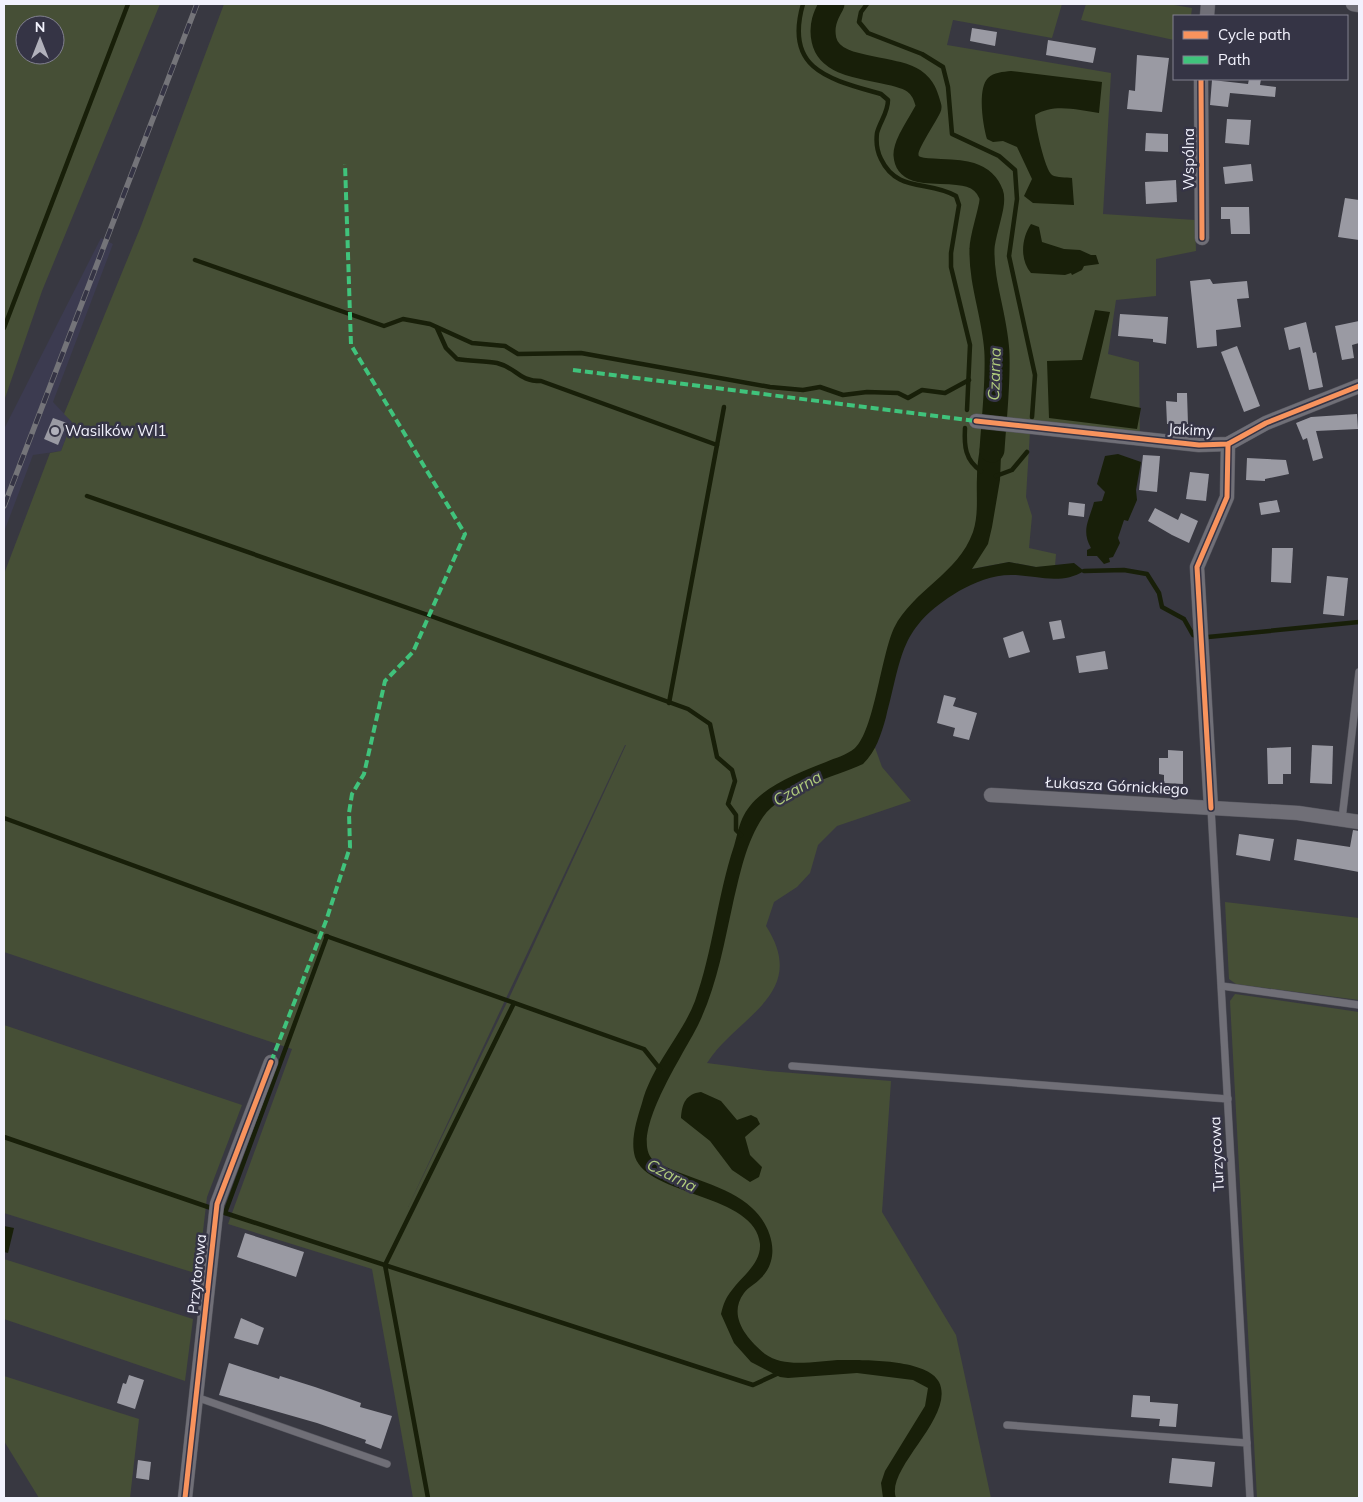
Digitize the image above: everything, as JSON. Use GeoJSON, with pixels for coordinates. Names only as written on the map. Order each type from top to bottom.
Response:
{"type":"FeatureCollection","features":[{"type":"Feature","properties":{"kind":"street"},"geometry":{"type":"LineString","coordinates":[[1353,4],[1359,4]]}},
{"type":"Feature","properties":{"kind":"street","name":"Wspólna"},"geometry":{"type":"LineString","coordinates":[[1201,80],[1202,238]]}},
{"type":"Feature","properties":{"kind":"street","name":"Jakimy"},"geometry":{"type":"LineString","coordinates":[[976,420],[1199,445],[1228,444],[1266,423],[1359,386]]}},
{"type":"Feature","properties":{"kind":"street"},"geometry":{"type":"LineString","coordinates":[[1212,808],[1197,567],[1227,497],[1228,444]]}},
{"type":"Feature","properties":{"kind":"street","name":"Łukasza Górnickiego"},"geometry":{"type":"LineString","coordinates":[[991,795],[1298,813],[1359,822]]}},
{"type":"Feature","properties":{"kind":"street","name":"Przytorowa"},"geometry":{"type":"LineString","coordinates":[[184,1498],[217,1204],[270,1062]]}},
{"type":"Feature","properties":{"kind":"lane"},"geometry":{"type":"LineString","coordinates":[[1342,819],[1359,672]]}},
{"type":"Feature","properties":{"kind":"lane","name":"Turzycowa"},"geometry":{"type":"LineString","coordinates":[[1212,808],[1250,1498]]}},
{"type":"Feature","properties":{"kind":"lane"},"geometry":{"type":"LineString","coordinates":[[1222,986],[1359,1005]]}},
{"type":"Feature","properties":{"kind":"lane"},"geometry":{"type":"LineString","coordinates":[[792,1066],[1228,1099]]}},
{"type":"Feature","properties":{"kind":"lane"},"geometry":{"type":"LineString","coordinates":[[196,1397],[387,1464]]}},
{"type":"Feature","properties":{"kind":"lane"},"geometry":{"type":"LineString","coordinates":[[1007,1425],[1247,1443]]}},
{"type":"Feature","properties":{"kind":"shaded area"},"geometry":{"type":"Polygon","coordinates":[[[4,4],[160,4],[42,291],[4,401],[4,4]]]}},
{"type":"Feature","properties":{"kind":"shaded area"},"geometry":{"type":"Polygon","coordinates":[[[224,4],[1062,4],[1052,38],[953,20],[947,45],[1111,73],[1103,214],[1195,220],[1196,251],[1156,259],[1156,296],[1116,300],[1108,354],[1139,362],[1140,442],[1030,431],[1026,497],[1032,516],[1029,548],[1056,554],[1055,566],[1036,567],[1009,562],[971,569],[900,633],[873,742],[882,767],[911,801],[837,826],[818,845],[810,873],[797,887],[774,902],[766,926],[777,949],[780,969],[775,987],[764,1002],[720,1046],[707,1063],[768,1071],[891,1081],[882,1212],[956,1335],[991,1498],[413,1498],[372,1269],[228,1224],[292,1049],[4,952],[4,574],[50,453],[61,451],[72,422],[64,414],[141,226],[224,4]],[[626,745],[408,1207],[511,994],[626,745]]]}},
{"type":"Feature","properties":{"kind":"shaded area"},"geometry":{"type":"Polygon","coordinates":[[[1086,4],[1168,4],[1192,8],[1191,15],[1173,15],[1173,40],[1081,20],[1086,4]]]}},
{"type":"Feature","properties":{"kind":"shaded area"},"geometry":{"type":"Polygon","coordinates":[[[101,238],[113,244],[53,402],[72,422],[61,451],[33,455],[4,532],[4,429],[101,238]]]}},
{"type":"Feature","properties":{"kind":"shaded area"},"geometry":{"type":"Polygon","coordinates":[[[1225,902],[1359,918],[1359,1000],[1236,984],[1229,979],[1225,902]]]}},
{"type":"Feature","properties":{"kind":"shaded area"},"geometry":{"type":"Polygon","coordinates":[[[1235,994],[1359,1012],[1359,1498],[1257,1498],[1230,1001],[1235,994]]]}},
{"type":"Feature","properties":{"kind":"shaded area"},"geometry":{"type":"Polygon","coordinates":[[[4,1025],[242,1105],[207,1197],[198,1274],[4,1213],[4,1025]]]}},
{"type":"Feature","properties":{"kind":"shaded area"},"geometry":{"type":"Polygon","coordinates":[[[4,1259],[193,1319],[185,1381],[4,1319],[4,1259]]]}},
{"type":"Feature","properties":{"kind":"shaded area"},"geometry":{"type":"Polygon","coordinates":[[[4,1376],[139,1419],[130,1498],[39,1498],[4,1441],[4,1376]]]}},
{"type":"Feature","properties":{"kind":"water"},"geometry":{"type":"Polygon","coordinates":[[[1011,71],[1102,82],[1099,113],[1058,108],[1042,111],[1035,115],[1046,165],[1052,175],[1072,178],[1074,205],[1033,203],[1024,196],[1032,179],[1017,147],[1003,141],[993,142],[987,139],[982,108],[985,83],[993,75],[1011,71]]]}},
{"type":"Feature","properties":{"kind":"water"},"geometry":{"type":"Polygon","coordinates":[[[1031,224],[1039,227],[1042,242],[1064,249],[1080,250],[1096,255],[1099,264],[1084,266],[1082,270],[1072,275],[1071,273],[1065,275],[1031,273],[1023,255],[1023,248],[1031,224]]]}},
{"type":"Feature","properties":{"kind":"water"},"geometry":{"type":"Polygon","coordinates":[[[1095,310],[1110,312],[1090,398],[1141,408],[1137,429],[1049,418],[1047,361],[1082,360],[1095,310]]]}},
{"type":"Feature","properties":{"kind":"water"},"geometry":{"type":"Polygon","coordinates":[[[983,428],[1002,429],[1000,480],[988,544],[972,569],[1009,562],[1036,567],[1074,563],[1084,571],[1067,578],[1058,579],[1014,575],[992,577],[959,591],[939,604],[924,618],[906,645],[900,660],[882,730],[875,748],[868,759],[863,764],[795,792],[783,799],[763,817],[752,837],[744,858],[711,994],[699,1023],[662,1092],[653,1113],[648,1133],[647,1149],[654,1161],[731,1193],[759,1215],[769,1232],[772,1242],[771,1261],[761,1278],[744,1293],[739,1302],[738,1310],[741,1326],[765,1354],[783,1362],[794,1363],[869,1360],[911,1365],[933,1375],[939,1382],[942,1396],[938,1411],[900,1472],[895,1486],[896,1498],[883,1498],[881,1483],[885,1471],[925,1406],[928,1388],[913,1380],[857,1373],[780,1377],[751,1362],[734,1343],[721,1314],[728,1295],[758,1258],[760,1244],[754,1228],[741,1215],[722,1205],[659,1180],[644,1170],[635,1157],[633,1144],[638,1116],[647,1089],[695,1001],[706,963],[728,865],[742,819],[759,796],[769,789],[792,776],[848,753],[862,739],[872,710],[889,640],[894,628],[912,603],[957,559],[966,547],[973,532],[977,511],[978,465],[983,428]]]}},
{"type":"Feature","properties":{"kind":"water"},"geometry":{"type":"Polygon","coordinates":[[[1118,454],[1141,462],[1136,490],[1137,500],[1128,521],[1124,520],[1118,538],[1120,543],[1113,557],[1109,558],[1110,562],[1104,564],[1097,556],[1087,556],[1087,550],[1091,548],[1086,531],[1094,502],[1102,501],[1105,492],[1097,484],[1105,456],[1118,454]]]}},
{"type":"Feature","properties":{"kind":"water"},"geometry":{"type":"Polygon","coordinates":[[[701,1092],[721,1101],[737,1120],[751,1115],[757,1118],[760,1124],[745,1137],[750,1155],[762,1167],[759,1177],[750,1182],[732,1170],[710,1141],[681,1118],[682,1108],[688,1097],[701,1092]]]}},
{"type":"Feature","properties":{"kind":"water"},"geometry":{"type":"Polygon","coordinates":[[[4,1226],[14,1228],[8,1253],[4,1252],[4,1226]]]}},
{"type":"Feature","properties":{"kind":"building"},"geometry":{"type":"Polygon","coordinates":[[[972,28],[997,32],[995,46],[970,41],[972,28]]]}},
{"type":"Feature","properties":{"kind":"building"},"geometry":{"type":"Polygon","coordinates":[[[1048,40],[1096,48],[1093,63],[1046,55],[1048,40]]]}},
{"type":"Feature","properties":{"kind":"building"},"geometry":{"type":"Polygon","coordinates":[[[1137,55],[1169,58],[1162,112],[1127,109],[1129,90],[1135,91],[1137,55]]]}},
{"type":"Feature","properties":{"kind":"building"},"geometry":{"type":"Polygon","coordinates":[[[1212,80],[1248,84],[1249,80],[1261,80],[1260,85],[1276,87],[1275,97],[1230,93],[1228,107],[1210,105],[1212,80]]]}},
{"type":"Feature","properties":{"kind":"building"},"geometry":{"type":"Polygon","coordinates":[[[1227,119],[1251,120],[1249,145],[1225,143],[1227,119]]]}},
{"type":"Feature","properties":{"kind":"building"},"geometry":{"type":"Polygon","coordinates":[[[1146,133],[1168,134],[1168,152],[1145,151],[1146,133]]]}},
{"type":"Feature","properties":{"kind":"building"},"geometry":{"type":"Polygon","coordinates":[[[1251,164],[1253,181],[1225,184],[1223,167],[1251,164]]]}},
{"type":"Feature","properties":{"kind":"building"},"geometry":{"type":"Polygon","coordinates":[[[1176,180],[1177,202],[1146,204],[1145,182],[1176,180]]]}},
{"type":"Feature","properties":{"kind":"building"},"geometry":{"type":"Polygon","coordinates":[[[1345,198],[1359,200],[1359,240],[1338,237],[1345,198]]]}},
{"type":"Feature","properties":{"kind":"building"},"geometry":{"type":"Polygon","coordinates":[[[1221,207],[1249,207],[1250,234],[1231,234],[1230,219],[1221,219],[1221,207]]]}},
{"type":"Feature","properties":{"kind":"building"},"geometry":{"type":"Polygon","coordinates":[[[1210,279],[1213,284],[1247,281],[1249,298],[1237,299],[1241,327],[1216,330],[1217,346],[1197,348],[1190,281],[1210,279]]]}},
{"type":"Feature","properties":{"kind":"building"},"geometry":{"type":"Polygon","coordinates":[[[1120,314],[1168,317],[1166,344],[1153,342],[1153,339],[1118,336],[1120,314]]]}},
{"type":"Feature","properties":{"kind":"building"},"geometry":{"type":"Polygon","coordinates":[[[1359,321],[1359,343],[1352,345],[1354,358],[1342,360],[1335,326],[1359,321]]]}},
{"type":"Feature","properties":{"kind":"building"},"geometry":{"type":"Polygon","coordinates":[[[1306,322],[1313,353],[1316,352],[1323,387],[1309,390],[1300,347],[1289,350],[1284,328],[1306,322]]]}},
{"type":"Feature","properties":{"kind":"building"},"geometry":{"type":"Polygon","coordinates":[[[1237,346],[1260,406],[1244,412],[1221,352],[1237,346]]]}},
{"type":"Feature","properties":{"kind":"building"},"geometry":{"type":"Polygon","coordinates":[[[1177,393],[1187,393],[1188,424],[1167,424],[1166,401],[1177,402],[1177,393]]]}},
{"type":"Feature","properties":{"kind":"building"},"geometry":{"type":"Polygon","coordinates":[[[1357,414],[1358,429],[1316,431],[1323,458],[1313,461],[1307,438],[1303,440],[1296,423],[1311,417],[1357,414]]]}},
{"type":"Feature","properties":{"kind":"building","name":"Wasilków Wl1"},"geometry":{"type":"Polygon","coordinates":[[[53,418],[67,423],[58,445],[44,439],[53,418]]]}},
{"type":"Feature","properties":{"kind":"building"},"geometry":{"type":"Polygon","coordinates":[[[1143,455],[1160,456],[1157,492],[1139,490],[1143,455]]]}},
{"type":"Feature","properties":{"kind":"building"},"geometry":{"type":"Polygon","coordinates":[[[1247,458],[1286,460],[1289,474],[1265,479],[1265,481],[1246,480],[1247,458]]]}},
{"type":"Feature","properties":{"kind":"building"},"geometry":{"type":"Polygon","coordinates":[[[1190,472],[1209,474],[1206,501],[1186,499],[1190,472]]]}},
{"type":"Feature","properties":{"kind":"building"},"geometry":{"type":"Polygon","coordinates":[[[1277,500],[1280,512],[1261,515],[1259,503],[1277,500]]]}},
{"type":"Feature","properties":{"kind":"building"},"geometry":{"type":"Polygon","coordinates":[[[1069,502],[1085,504],[1084,517],[1068,515],[1069,502]]]}},
{"type":"Feature","properties":{"kind":"building"},"geometry":{"type":"Polygon","coordinates":[[[1155,508],[1178,520],[1181,513],[1198,521],[1189,543],[1148,521],[1155,508]]]}},
{"type":"Feature","properties":{"kind":"building"},"geometry":{"type":"Polygon","coordinates":[[[1272,548],[1293,548],[1291,583],[1271,582],[1272,548]]]}},
{"type":"Feature","properties":{"kind":"building"},"geometry":{"type":"Polygon","coordinates":[[[1327,576],[1348,578],[1344,616],[1323,614],[1327,576]]]}},
{"type":"Feature","properties":{"kind":"building"},"geometry":{"type":"Polygon","coordinates":[[[1061,620],[1065,638],[1053,640],[1049,622],[1061,620]]]}},
{"type":"Feature","properties":{"kind":"building"},"geometry":{"type":"Polygon","coordinates":[[[1023,631],[1030,652],[1009,658],[1003,638],[1023,631]]]}},
{"type":"Feature","properties":{"kind":"building"},"geometry":{"type":"Polygon","coordinates":[[[1105,651],[1108,669],[1079,673],[1076,656],[1105,651]]]}},
{"type":"Feature","properties":{"kind":"building"},"geometry":{"type":"Polygon","coordinates":[[[944,695],[956,698],[953,706],[977,713],[969,740],[953,736],[955,728],[937,723],[944,695]]]}},
{"type":"Feature","properties":{"kind":"building"},"geometry":{"type":"Polygon","coordinates":[[[1312,745],[1333,746],[1332,784],[1310,783],[1312,745]]]}},
{"type":"Feature","properties":{"kind":"building"},"geometry":{"type":"Polygon","coordinates":[[[1291,747],[1291,774],[1283,774],[1283,784],[1268,784],[1267,748],[1291,747]]]}},
{"type":"Feature","properties":{"kind":"building"},"geometry":{"type":"Polygon","coordinates":[[[1168,750],[1183,751],[1183,784],[1164,783],[1164,775],[1159,774],[1159,758],[1168,758],[1168,750]]]}},
{"type":"Feature","properties":{"kind":"building"},"geometry":{"type":"Polygon","coordinates":[[[1353,830],[1359,831],[1359,872],[1294,860],[1297,839],[1350,847],[1353,830]]]}},
{"type":"Feature","properties":{"kind":"building"},"geometry":{"type":"Polygon","coordinates":[[[1239,834],[1274,839],[1270,861],[1236,855],[1239,834]]]}},
{"type":"Feature","properties":{"kind":"building"},"geometry":{"type":"Polygon","coordinates":[[[245,1233],[304,1252],[296,1277],[237,1257],[245,1233]]]}},
{"type":"Feature","properties":{"kind":"building"},"geometry":{"type":"Polygon","coordinates":[[[241,1318],[264,1328],[258,1345],[234,1338],[241,1318]]]}},
{"type":"Feature","properties":{"kind":"building"},"geometry":{"type":"Polygon","coordinates":[[[229,1363],[279,1379],[280,1376],[315,1387],[361,1403],[360,1407],[392,1416],[381,1449],[365,1443],[366,1440],[317,1423],[219,1395],[229,1363]]]}},
{"type":"Feature","properties":{"kind":"building"},"geometry":{"type":"Polygon","coordinates":[[[129,1375],[144,1380],[135,1409],[117,1403],[123,1383],[126,1384],[129,1375]]]}},
{"type":"Feature","properties":{"kind":"building"},"geometry":{"type":"Polygon","coordinates":[[[1133,1395],[1150,1396],[1150,1402],[1178,1404],[1176,1427],[1159,1426],[1160,1419],[1131,1417],[1133,1395]]]}},
{"type":"Feature","properties":{"kind":"building"},"geometry":{"type":"Polygon","coordinates":[[[1172,1458],[1215,1462],[1212,1487],[1169,1483],[1172,1458]]]}},
{"type":"Feature","properties":{"kind":"building"},"geometry":{"type":"Polygon","coordinates":[[[138,1460],[151,1462],[149,1480],[136,1478],[138,1460]]]}},
{"type":"Feature","properties":{"kind":"waterway"},"geometry":{"type":"LineString","coordinates":[[4,328],[128,4]]}},
{"type":"Feature","properties":{"kind":"waterway"},"geometry":{"type":"LineString","coordinates":[[803,4],[799,26],[800,44],[806,58],[815,68],[828,76],[881,94],[888,100],[887,109],[877,133],[880,156],[888,170],[896,177],[905,181],[946,191],[956,196],[959,205],[951,253],[951,267],[970,345],[967,410]]}},
{"type":"Feature","properties":{"kind":"waterway","name":"Czarna"},"geometry":{"type":"LineString","coordinates":[[832,4],[823,26],[824,40],[829,51],[849,63],[904,76],[914,81],[924,93],[929,107],[906,150],[910,164],[918,169],[972,175],[983,182],[991,194],[992,199],[982,249],[982,262],[997,355],[992,450]]}},
{"type":"Feature","properties":{"kind":"waterway"},"geometry":{"type":"LineString","coordinates":[[867,4],[861,12],[859,22],[868,33],[922,54],[943,67],[948,87],[952,134],[999,156],[1015,170],[1017,199],[1009,256],[1035,375],[1032,417]]}},
{"type":"Feature","properties":{"kind":"waterway"},"geometry":{"type":"LineString","coordinates":[[195,260],[384,326],[403,319],[430,324],[472,343],[505,346],[518,354],[581,353],[770,387],[803,390],[820,387],[843,395],[867,392],[898,393],[908,398],[922,390],[945,393],[969,380]]}},
{"type":"Feature","properties":{"kind":"waterway"},"geometry":{"type":"LineString","coordinates":[[437,328],[446,348],[457,359],[493,362],[504,365],[527,379],[541,381],[717,445],[669,703]]}},
{"type":"Feature","properties":{"kind":"waterway"},"geometry":{"type":"LineString","coordinates":[[717,445],[724,407]]}},
{"type":"Feature","properties":{"kind":"waterway"},"geometry":{"type":"LineString","coordinates":[[965,428],[967,452],[972,462],[981,471]]}},
{"type":"Feature","properties":{"kind":"waterway"},"geometry":{"type":"LineString","coordinates":[[996,476],[1012,470],[1027,452]]}},
{"type":"Feature","properties":{"kind":"waterway"},"geometry":{"type":"LineString","coordinates":[[87,496],[428,615],[688,709],[710,724],[717,757],[732,770],[735,781],[728,804],[736,815],[736,830],[741,835]]}},
{"type":"Feature","properties":{"kind":"waterway"},"geometry":{"type":"LineString","coordinates":[[1084,571],[1124,570],[1147,574],[1159,593],[1162,607],[1184,619],[1193,635],[1197,636]]}},
{"type":"Feature","properties":{"kind":"waterway"},"geometry":{"type":"LineString","coordinates":[[1208,637],[1359,622]]}},
{"type":"Feature","properties":{"kind":"waterway"},"geometry":{"type":"LineString","coordinates":[[4,818],[315,932]]}},
{"type":"Feature","properties":{"kind":"waterway"},"geometry":{"type":"LineString","coordinates":[[326,936],[644,1049],[660,1069]]}},
{"type":"Feature","properties":{"kind":"waterway"},"geometry":{"type":"LineString","coordinates":[[225,1213],[327,936]]}},
{"type":"Feature","properties":{"kind":"waterway"},"geometry":{"type":"LineString","coordinates":[[428,1498],[385,1265],[514,1003]]}},
{"type":"Feature","properties":{"kind":"waterway"},"geometry":{"type":"LineString","coordinates":[[4,1137],[211,1208]]}},
{"type":"Feature","properties":{"kind":"waterway"},"geometry":{"type":"LineString","coordinates":[[222,1212],[753,1385],[779,1373]]}},
{"type":"Feature","properties":{"kind":"railway"},"geometry":{"type":"LineString","coordinates":[[4,506],[197,4]]}},
{"type":"Feature","properties":{"kind":"marked path"},"geometry":{"type":"LineString","coordinates":[[271,1062],[326,921],[350,847],[349,813],[352,794],[364,774],[385,681],[413,652],[465,534],[351,345],[345,164]]}},
{"type":"Feature","properties":{"kind":"marked path"},"geometry":{"type":"LineString","coordinates":[[573,370],[976,421]]}},
{"type":"Feature","properties":{"kind":"cycle path"},"geometry":{"type":"LineString","coordinates":[[1201,80],[1202,238]]}},
{"type":"Feature","properties":{"kind":"cycle path"},"geometry":{"type":"LineString","coordinates":[[976,421],[1199,445],[1228,444],[1266,423],[1359,386]]}},
{"type":"Feature","properties":{"kind":"cycle path"},"geometry":{"type":"LineString","coordinates":[[1211,808],[1197,567],[1227,497],[1228,444]]}},
{"type":"Feature","properties":{"kind":"cycle path"},"geometry":{"type":"LineString","coordinates":[[185,1498],[217,1204],[271,1062]]}},
{"type":"Feature","properties":{"kind":"place","name":"Wasilków Wl1"},"geometry":{"type":"Point","coordinates":[55,431]}}]}
